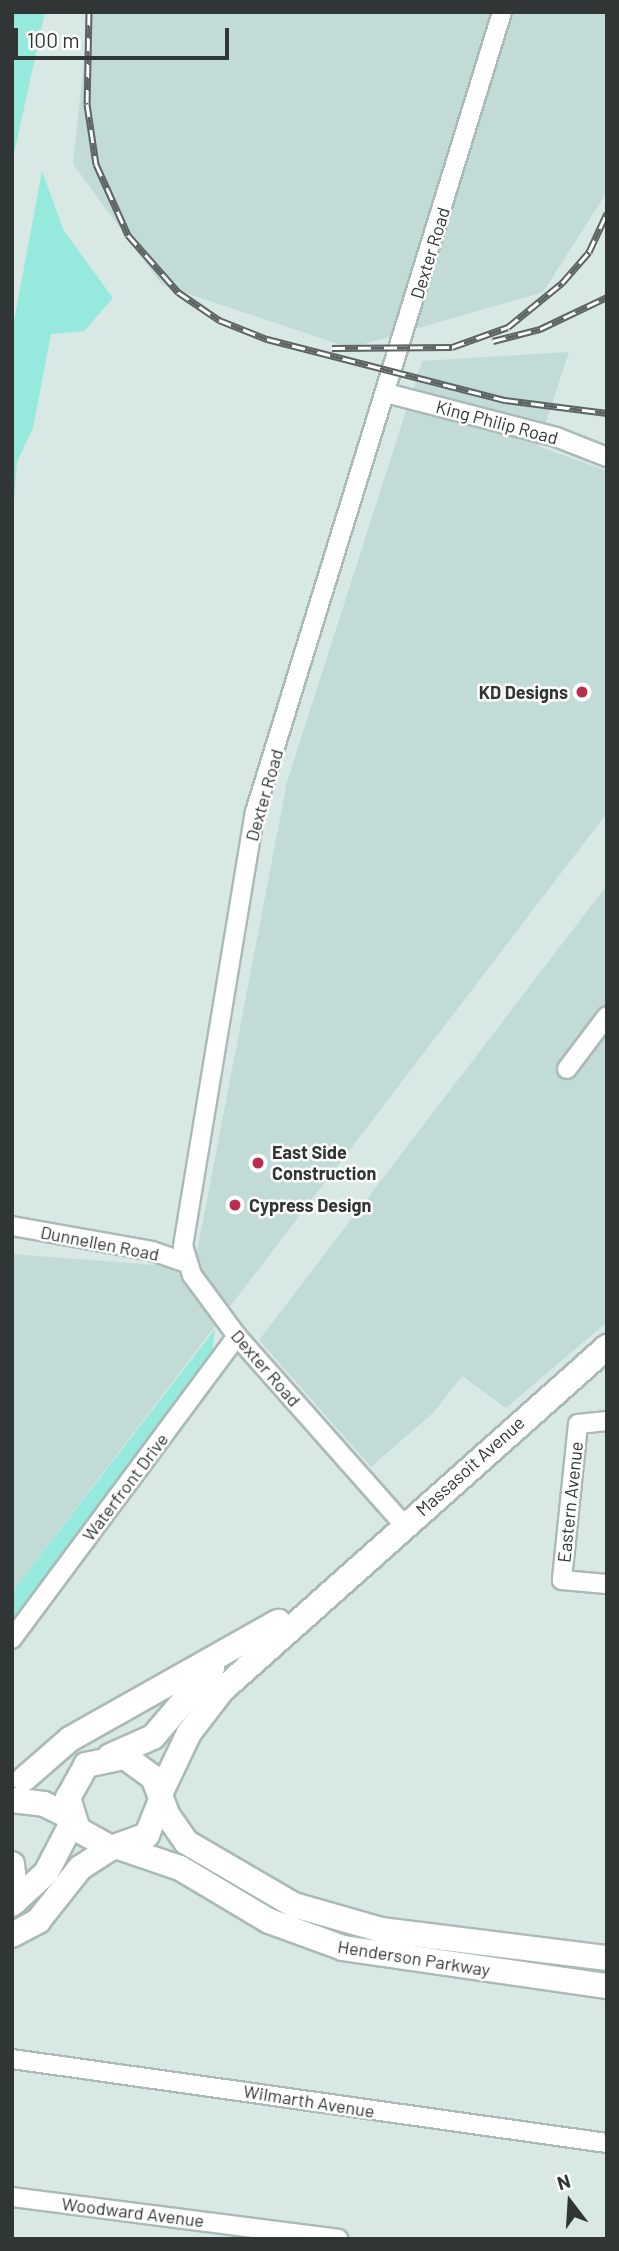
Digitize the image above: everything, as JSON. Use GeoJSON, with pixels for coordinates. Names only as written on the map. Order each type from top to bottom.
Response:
{"type":"FeatureCollection","features":[{"type":"Feature","properties":{"kind":"main road","name":"Massasoit Avenue"},"geometry":{"type":"LineString","coordinates":[[160,1797],[208,1706],[334,1585],[607,1348]]}},
{"type":"Feature","properties":{"kind":"main road","name":"Massasoit Avenue"},"geometry":{"type":"LineString","coordinates":[[97,1761],[153,1737],[208,1671],[334,1585]]}},
{"type":"Feature","properties":{"kind":"main road"},"geometry":{"type":"LineString","coordinates":[[16,1786],[71,1739],[278,1622]]}},
{"type":"Feature","properties":{"kind":"main road"},"geometry":{"type":"LineString","coordinates":[[14,1903],[47,1873],[72,1819],[70,1791],[97,1761]]}},
{"type":"Feature","properties":{"kind":"main road","name":"Henderson Parkway"},"geometry":{"type":"LineString","coordinates":[[16,1786],[97,1761],[143,1766],[186,1842],[305,1910],[380,1930],[607,1958]]}},
{"type":"Feature","properties":{"kind":"main road","name":"Henderson Parkway"},"geometry":{"type":"LineString","coordinates":[[16,1786],[72,1819],[89,1840],[180,1868],[258,1916],[343,1948],[607,1986]]}},
{"type":"Feature","properties":{"kind":"main road"},"geometry":{"type":"LineString","coordinates":[[12,1935],[38,1921],[80,1868],[114,1847],[147,1835],[160,1797]]}},
{"type":"Feature","properties":{"kind":"main road"},"geometry":{"type":"LineString","coordinates":[[12,1864],[14,1903]]}},
{"type":"Feature","properties":{"kind":"street","name":"Dexter Road"},"geometry":{"type":"LineString","coordinates":[[404,1525],[237,1336],[186,1263],[185,1230],[255,812],[502,12]]}},
{"type":"Feature","properties":{"kind":"street","name":"King Philip Road"},"geometry":{"type":"LineString","coordinates":[[386,393],[556,437],[607,457]]}},
{"type":"Feature","properties":{"kind":"street"},"geometry":{"type":"LineString","coordinates":[[567,1069],[607,1017]]}},
{"type":"Feature","properties":{"kind":"street","name":"Dunnellen Road"},"geometry":{"type":"LineString","coordinates":[[12,1226],[152,1251],[186,1263]]}},
{"type":"Feature","properties":{"kind":"street","name":"Waterfront Drive"},"geometry":{"type":"LineString","coordinates":[[12,1639],[237,1336]]}},
{"type":"Feature","properties":{"kind":"street","name":"Eastern Avenue"},"geometry":{"type":"LineString","coordinates":[[607,1421],[578,1424],[562,1580],[607,1584]]}},
{"type":"Feature","properties":{"kind":"street","name":"Wilmarth Avenue"},"geometry":{"type":"LineString","coordinates":[[12,2059],[607,2143]]}},
{"type":"Feature","properties":{"kind":"street","name":"Woodward Avenue"},"geometry":{"type":"LineString","coordinates":[[12,2197],[326,2238]]}},
{"type":"Feature","properties":{"kind":"shaded area"},"geometry":{"type":"Polygon","coordinates":[[[89,12],[607,12],[607,192],[543,292],[350,348],[162,285],[73,164],[89,12]]]}},
{"type":"Feature","properties":{"kind":"shaded area"},"geometry":{"type":"Polygon","coordinates":[[[569,352],[538,446],[607,471],[607,813],[12,1592],[12,1254],[194,1268],[287,782],[422,361],[569,352]]]}},
{"type":"Feature","properties":{"kind":"shaded area"},"geometry":{"type":"Polygon","coordinates":[[[607,885],[607,1322],[506,1408],[462,1376],[434,1412],[371,1467],[259,1340],[607,885]]]}},
{"type":"Feature","properties":{"kind":"green space"},"geometry":{"type":"Polygon","coordinates":[[[12,12],[45,12],[12,163],[12,12]]]}},
{"type":"Feature","properties":{"kind":"green space"},"geometry":{"type":"Polygon","coordinates":[[[42,171],[64,231],[113,298],[84,331],[51,334],[33,428],[17,462],[12,526],[12,332],[42,171]]]}},
{"type":"Feature","properties":{"kind":"green space"},"geometry":{"type":"Polygon","coordinates":[[[215,1329],[212,1353],[12,1620],[12,1592],[215,1329]]]}},
{"type":"Feature","properties":{"kind":"railway"},"geometry":{"type":"LineString","coordinates":[[89,12],[87,104],[96,164],[128,235],[178,292],[219,320],[267,339],[505,400],[607,413]]}},
{"type":"Feature","properties":{"kind":"railway"},"geometry":{"type":"LineString","coordinates":[[332,348],[452,347],[508,327],[562,283],[589,252],[607,213]]}},
{"type":"Feature","properties":{"kind":"railway"},"geometry":{"type":"LineString","coordinates":[[493,341],[540,329],[607,297]]}},
{"type":"Feature","properties":{"kind":"place","name":"KD Designs"},"geometry":{"type":"Point","coordinates":[582,692]}},
{"type":"Feature","properties":{"kind":"place","name":"East Side Construction"},"geometry":{"type":"Point","coordinates":[258,1163]}},
{"type":"Feature","properties":{"kind":"place","name":"Cypress Design"},"geometry":{"type":"Point","coordinates":[235,1205]}}]}
